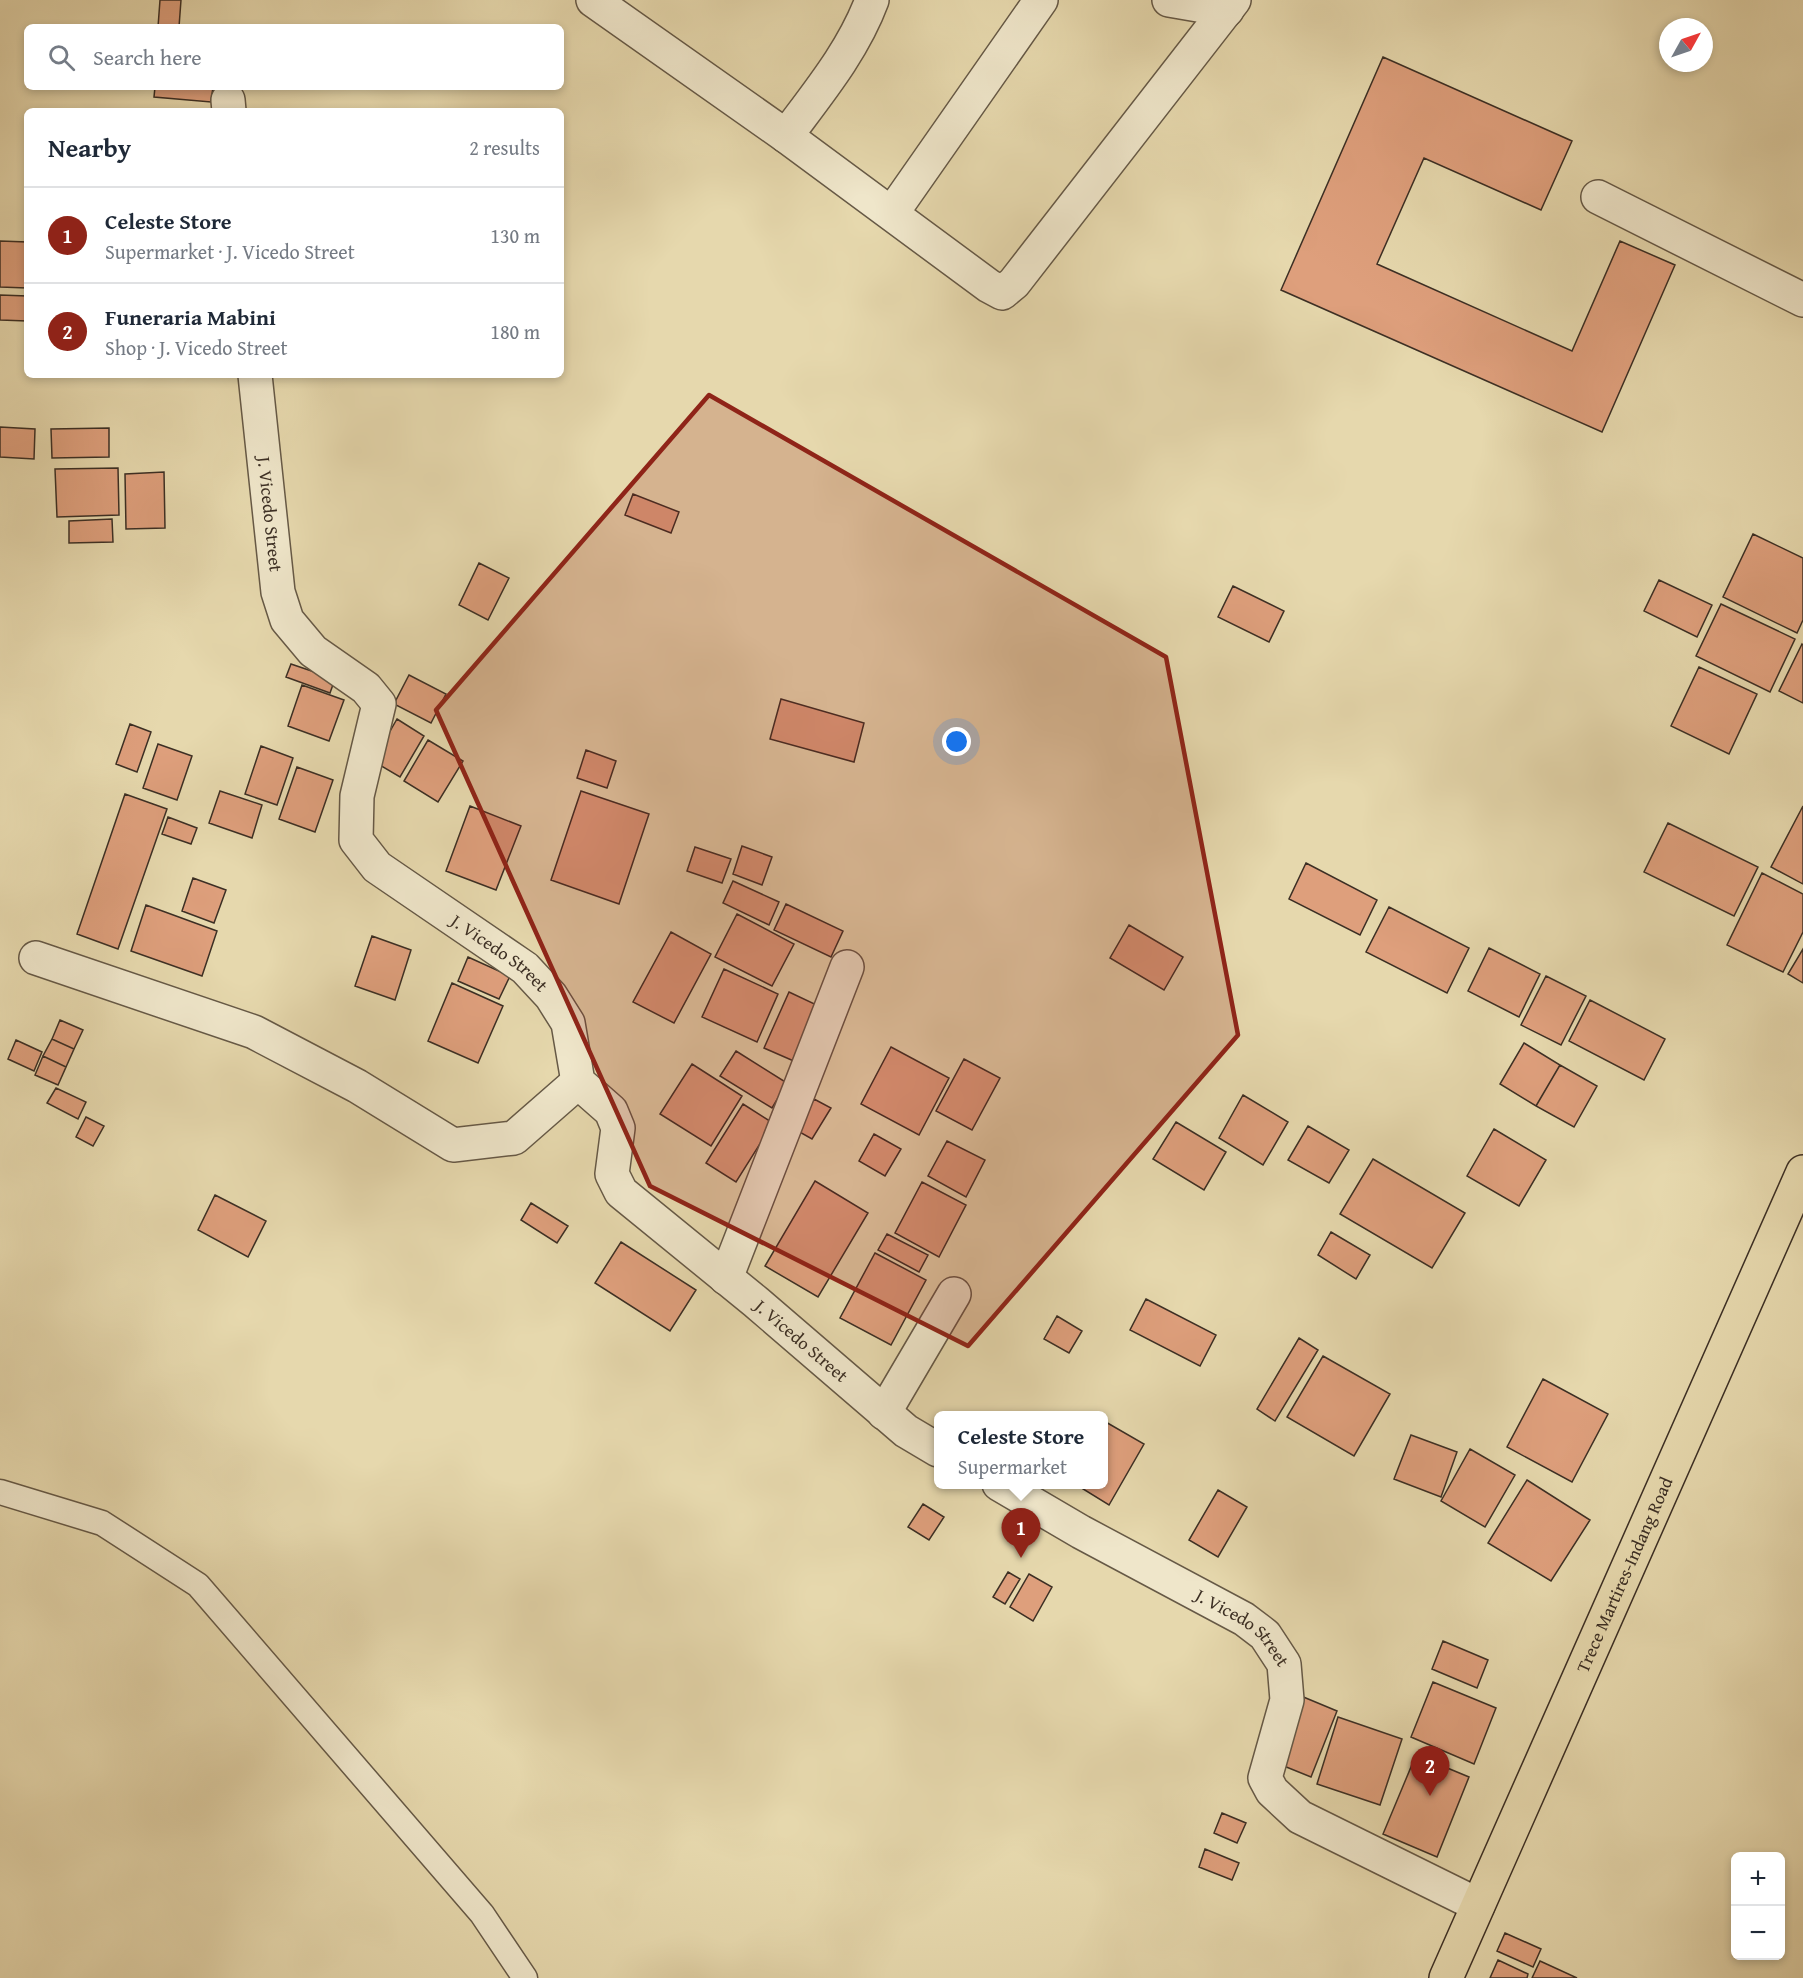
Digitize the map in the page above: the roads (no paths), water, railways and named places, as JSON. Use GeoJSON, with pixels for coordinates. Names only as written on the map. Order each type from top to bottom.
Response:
{"type":"FeatureCollection","features":[{"type":"Feature","properties":{"kind":"main road","name":"Trece Martires-Indang Road"},"geometry":{"type":"LineString","coordinates":[[1446,1978],[1803,1172]]}},
{"type":"Feature","properties":{"kind":"street"},"geometry":{"type":"LineString","coordinates":[[593,0],[786,136],[989,286],[1002,293],[1014,283],[1230,5]]}},
{"type":"Feature","properties":{"kind":"street"},"geometry":{"type":"LineString","coordinates":[[786,136],[843,60],[863,24],[872,0]]}},
{"type":"Feature","properties":{"kind":"street"},"geometry":{"type":"LineString","coordinates":[[892,213],[1041,0]]}},
{"type":"Feature","properties":{"kind":"street"},"geometry":{"type":"LineString","coordinates":[[1169,0],[1230,5]]}},
{"type":"Feature","properties":{"kind":"street"},"geometry":{"type":"LineString","coordinates":[[1598,198],[1803,300]]}},
{"type":"Feature","properties":{"kind":"street","name":"J. Vicedo Street"},"geometry":{"type":"LineString","coordinates":[[255,378],[278,592],[287,620],[313,651],[366,688],[379,704],[357,796],[356,840],[376,867],[525,968],[544,989],[568,1023],[578,1082],[611,1111],[618,1128],[612,1174],[621,1192],[906,1431],[934,1447]]}},
{"type":"Feature","properties":{"kind":"street"},"geometry":{"type":"LineString","coordinates":[[36,958],[254,1032],[357,1086],[453,1144],[514,1138],[578,1082]]}},
{"type":"Feature","properties":{"kind":"street"},"geometry":{"type":"LineString","coordinates":[[726,1278],[847,967]]}},
{"type":"Feature","properties":{"kind":"street"},"geometry":{"type":"LineString","coordinates":[[884,1413],[954,1294]]}},
{"type":"Feature","properties":{"kind":"street","name":"J. Vicedo Street"},"geometry":{"type":"LineString","coordinates":[[1006,1489],[1244,1619],[1265,1635],[1284,1664],[1287,1700],[1265,1778],[1272,1791],[1300,1817],[1478,1905]]}},
{"type":"Feature","properties":{"kind":"lane"},"geometry":{"type":"LineString","coordinates":[[0,1492],[102,1523],[198,1585],[482,1914],[525,1978]]}},
{"type":"Feature","properties":{"kind":"place","name":"Celeste Store"},"geometry":{"type":"Point","coordinates":[1021,1558]}},
{"type":"Feature","properties":{"kind":"place","name":"Funeraria Mabini"},"geometry":{"type":"Point","coordinates":[1430,1796]}}]}
